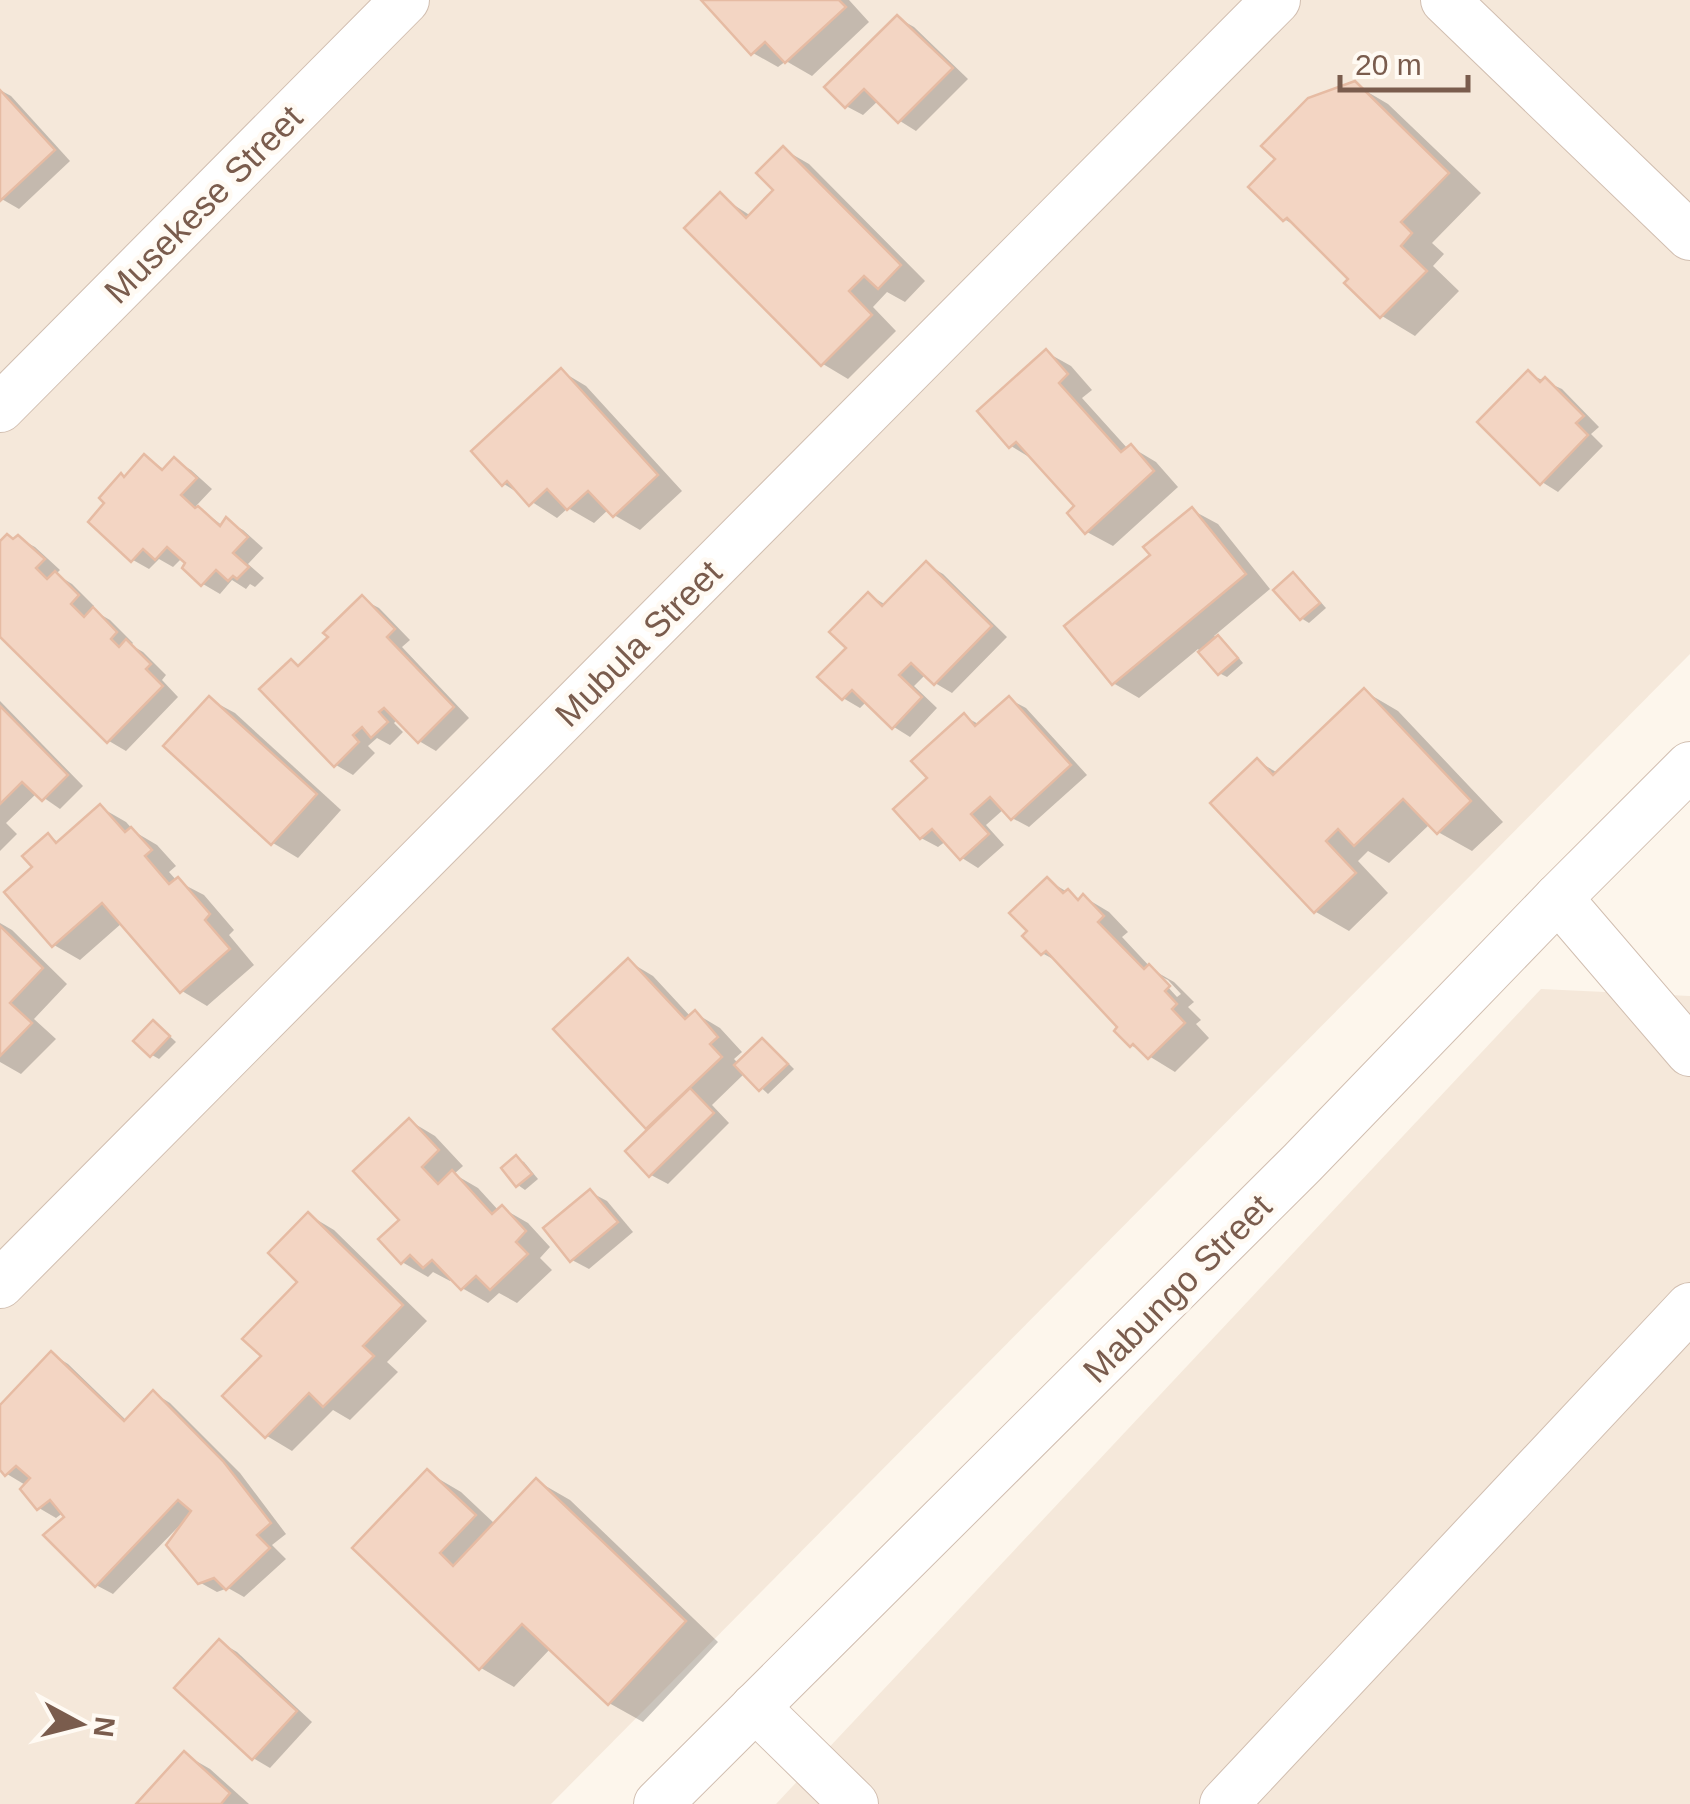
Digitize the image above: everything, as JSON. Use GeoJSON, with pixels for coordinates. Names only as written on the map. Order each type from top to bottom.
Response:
{"type":"FeatureCollection","features":[{"type":"Feature","properties":{"kind":"street","name":"Musekese Street"},"geometry":{"type":"LineString","coordinates":[[0,408],[405,0]]}},
{"type":"Feature","properties":{"kind":"street","name":"Mubula Street"},"geometry":{"type":"LineString","coordinates":[[0,1284],[1276,0]]}},
{"type":"Feature","properties":{"kind":"street"},"geometry":{"type":"LineString","coordinates":[[1445,0],[1690,236]]}},
{"type":"Feature","properties":{"kind":"street","name":"Mabungo Street"},"geometry":{"type":"LineString","coordinates":[[658,1804],[1302,1163],[1690,766]]}},
{"type":"Feature","properties":{"kind":"street"},"geometry":{"type":"LineString","coordinates":[[1558,898],[1690,1052]]}},
{"type":"Feature","properties":{"kind":"street"},"geometry":{"type":"LineString","coordinates":[[1224,1804],[1690,1308]]}},
{"type":"Feature","properties":{"kind":"street"},"geometry":{"type":"LineString","coordinates":[[755,1707],[854,1804]]}},
{"type":"Feature","properties":{"kind":"shaded area"},"geometry":{"type":"Polygon","coordinates":[[[0,0],[1690,0],[1690,654],[551,1804],[0,1804],[0,0]]]}},
{"type":"Feature","properties":{"kind":"shaded area"},"geometry":{"type":"Polygon","coordinates":[[[1541,989],[1690,996],[1690,1804],[776,1804],[1541,989]]]}},
{"type":"Feature","properties":{"kind":"building"},"geometry":{"type":"Polygon","coordinates":[[[701,0],[839,0],[846,7],[785,63],[765,42],[751,55],[701,0]]]}},
{"type":"Feature","properties":{"kind":"building"},"geometry":{"type":"Polygon","coordinates":[[[897,15],[953,68],[898,123],[864,89],[845,108],[824,87],[897,15]]]}},
{"type":"Feature","properties":{"kind":"building"},"geometry":{"type":"Polygon","coordinates":[[[1355,81],[1449,173],[1401,222],[1412,233],[1401,246],[1427,271],[1380,318],[1344,283],[1348,279],[1287,218],[1283,221],[1248,187],[1275,159],[1261,146],[1308,98],[1355,81]]]}},
{"type":"Feature","properties":{"kind":"building"},"geometry":{"type":"Polygon","coordinates":[[[0,90],[55,150],[0,201],[0,90]]]}},
{"type":"Feature","properties":{"kind":"building"},"geometry":{"type":"Polygon","coordinates":[[[783,146],[901,265],[878,289],[864,276],[849,291],[872,315],[821,366],[684,228],[720,192],[746,218],[773,190],[756,173],[783,146]]]}},
{"type":"Feature","properties":{"kind":"building"},"geometry":{"type":"Polygon","coordinates":[[[1046,349],[1068,374],[1059,383],[1121,452],[1131,444],[1154,471],[1085,534],[1067,513],[1074,506],[1016,442],[1009,448],[977,411],[1046,349]]]}},
{"type":"Feature","properties":{"kind":"building"},"geometry":{"type":"Polygon","coordinates":[[[561,368],[658,475],[613,517],[588,491],[567,510],[547,489],[529,506],[507,481],[502,486],[471,451],[561,368]]]}},
{"type":"Feature","properties":{"kind":"building"},"geometry":{"type":"Polygon","coordinates":[[[1528,370],[1540,382],[1545,377],[1584,416],[1576,423],[1588,435],[1540,485],[1477,422],[1528,370]]]}},
{"type":"Feature","properties":{"kind":"building"},"geometry":{"type":"Polygon","coordinates":[[[144,454],[162,470],[174,457],[197,478],[181,495],[220,526],[226,517],[248,537],[233,553],[249,567],[237,579],[233,576],[228,581],[216,570],[201,586],[182,568],[185,563],[167,547],[155,560],[143,549],[131,562],[88,522],[104,503],[99,498],[144,454]]]}},
{"type":"Feature","properties":{"kind":"building"},"geometry":{"type":"Polygon","coordinates":[[[1192,507],[1246,574],[1112,685],[1064,626],[1150,555],[1143,547],[1192,507]]]}},
{"type":"Feature","properties":{"kind":"building"},"geometry":{"type":"Polygon","coordinates":[[[7,534],[13,539],[18,535],[45,559],[36,568],[47,579],[55,571],[79,595],[71,604],[84,617],[93,607],[117,632],[111,639],[119,647],[126,639],[151,664],[146,669],[163,686],[107,743],[0,637],[0,541],[7,534]]]}},
{"type":"Feature","properties":{"kind":"building"},"geometry":{"type":"Polygon","coordinates":[[[926,561],[992,626],[934,685],[911,663],[899,675],[922,697],[892,729],[852,690],[842,700],[817,677],[846,648],[829,632],[868,592],[882,606],[926,561]]]}},
{"type":"Feature","properties":{"kind":"building"},"geometry":{"type":"Polygon","coordinates":[[[1293,572],[1320,603],[1300,620],[1273,590],[1293,572]]]}},
{"type":"Feature","properties":{"kind":"building"},"geometry":{"type":"Polygon","coordinates":[[[362,595],[395,629],[387,637],[454,707],[418,743],[384,708],[379,712],[388,722],[371,738],[362,727],[353,735],[359,742],[334,767],[259,689],[291,659],[298,666],[328,637],[323,633],[362,595]]]}},
{"type":"Feature","properties":{"kind":"building"},"geometry":{"type":"Polygon","coordinates":[[[1218,635],[1238,658],[1218,675],[1198,652],[1218,635]]]}},
{"type":"Feature","properties":{"kind":"building"},"geometry":{"type":"Polygon","coordinates":[[[1364,688],[1471,801],[1437,834],[1403,799],[1354,846],[1338,829],[1326,841],[1356,873],[1314,913],[1210,803],[1257,758],[1273,775],[1364,688]]]}},
{"type":"Feature","properties":{"kind":"building"},"geometry":{"type":"Polygon","coordinates":[[[209,696],[317,794],[271,845],[163,746],[209,696]]]}},
{"type":"Feature","properties":{"kind":"building"},"geometry":{"type":"Polygon","coordinates":[[[1009,696],[1071,765],[1011,820],[990,797],[971,814],[989,834],[960,860],[932,829],[920,839],[893,809],[927,778],[911,761],[964,713],[975,726],[1009,696]]]}},
{"type":"Feature","properties":{"kind":"building"},"geometry":{"type":"Polygon","coordinates":[[[0,706],[68,775],[42,801],[22,782],[0,804],[0,706]]]}},
{"type":"Feature","properties":{"kind":"building"},"geometry":{"type":"Polygon","coordinates":[[[100,804],[125,832],[131,827],[152,850],[145,856],[169,884],[178,877],[210,914],[205,920],[230,949],[180,993],[102,903],[52,947],[4,892],[32,867],[22,856],[48,833],[56,843],[100,804]]]}},
{"type":"Feature","properties":{"kind":"building"},"geometry":{"type":"Polygon","coordinates":[[[1047,877],[1063,893],[1068,889],[1078,900],[1083,894],[1104,916],[1098,922],[1144,969],[1149,964],[1170,986],[1165,991],[1177,1004],[1172,1009],[1185,1023],[1148,1059],[1114,1031],[1117,1027],[1046,951],[1041,955],[1022,936],[1027,931],[1009,913],[1047,877]]]}},
{"type":"Feature","properties":{"kind":"building"},"geometry":{"type":"Polygon","coordinates":[[[0,926],[43,968],[10,1003],[32,1023],[0,1056],[0,926]]]}},
{"type":"Feature","properties":{"kind":"building"},"geometry":{"type":"Polygon","coordinates":[[[628,958],[685,1019],[695,1010],[718,1037],[710,1044],[722,1057],[646,1129],[553,1029],[628,958]]]}},
{"type":"Feature","properties":{"kind":"building"},"geometry":{"type":"Polygon","coordinates":[[[153,1020],[170,1036],[150,1057],[133,1041],[153,1020]]]}},
{"type":"Feature","properties":{"kind":"building"},"geometry":{"type":"Polygon","coordinates":[[[762,1038],[788,1064],[759,1091],[734,1065],[762,1038]]]}},
{"type":"Feature","properties":{"kind":"building"},"geometry":{"type":"Polygon","coordinates":[[[690,1088],[714,1113],[649,1177],[625,1151],[690,1088]]]}},
{"type":"Feature","properties":{"kind":"building"},"geometry":{"type":"Polygon","coordinates":[[[409,1118],[439,1150],[422,1167],[438,1184],[452,1170],[492,1214],[502,1205],[526,1231],[516,1242],[528,1254],[490,1290],[476,1276],[461,1290],[432,1260],[423,1268],[410,1255],[401,1264],[378,1239],[399,1220],[353,1171],[409,1118]]]}},
{"type":"Feature","properties":{"kind":"building"},"geometry":{"type":"Polygon","coordinates":[[[516,1155],[532,1174],[516,1187],[501,1168],[516,1155]]]}},
{"type":"Feature","properties":{"kind":"building"},"geometry":{"type":"Polygon","coordinates":[[[590,1189],[618,1222],[570,1262],[543,1228],[590,1189]]]}},
{"type":"Feature","properties":{"kind":"building"},"geometry":{"type":"Polygon","coordinates":[[[308,1212],[403,1305],[363,1346],[374,1356],[323,1407],[309,1393],[265,1438],[222,1396],[261,1356],[242,1339],[297,1282],[268,1253],[308,1212]]]}},
{"type":"Feature","properties":{"kind":"building"},"geometry":{"type":"Polygon","coordinates":[[[51,1351],[124,1421],[153,1390],[223,1461],[271,1523],[257,1535],[270,1548],[226,1590],[214,1578],[198,1584],[166,1545],[191,1511],[178,1500],[95,1587],[43,1535],[64,1517],[50,1500],[37,1510],[20,1489],[30,1478],[16,1466],[5,1476],[0,1470],[0,1405],[51,1351]]]}},
{"type":"Feature","properties":{"kind":"building"},"geometry":{"type":"Polygon","coordinates":[[[427,1469],[476,1515],[440,1553],[453,1566],[536,1478],[686,1621],[608,1705],[522,1624],[479,1670],[352,1548],[427,1469]]]}},
{"type":"Feature","properties":{"kind":"building"},"geometry":{"type":"Polygon","coordinates":[[[219,1639],[297,1711],[252,1760],[174,1688],[219,1639]]]}},
{"type":"Feature","properties":{"kind":"building"},"geometry":{"type":"Polygon","coordinates":[[[184,1751],[230,1793],[221,1804],[136,1804],[184,1751]]]}}]}
